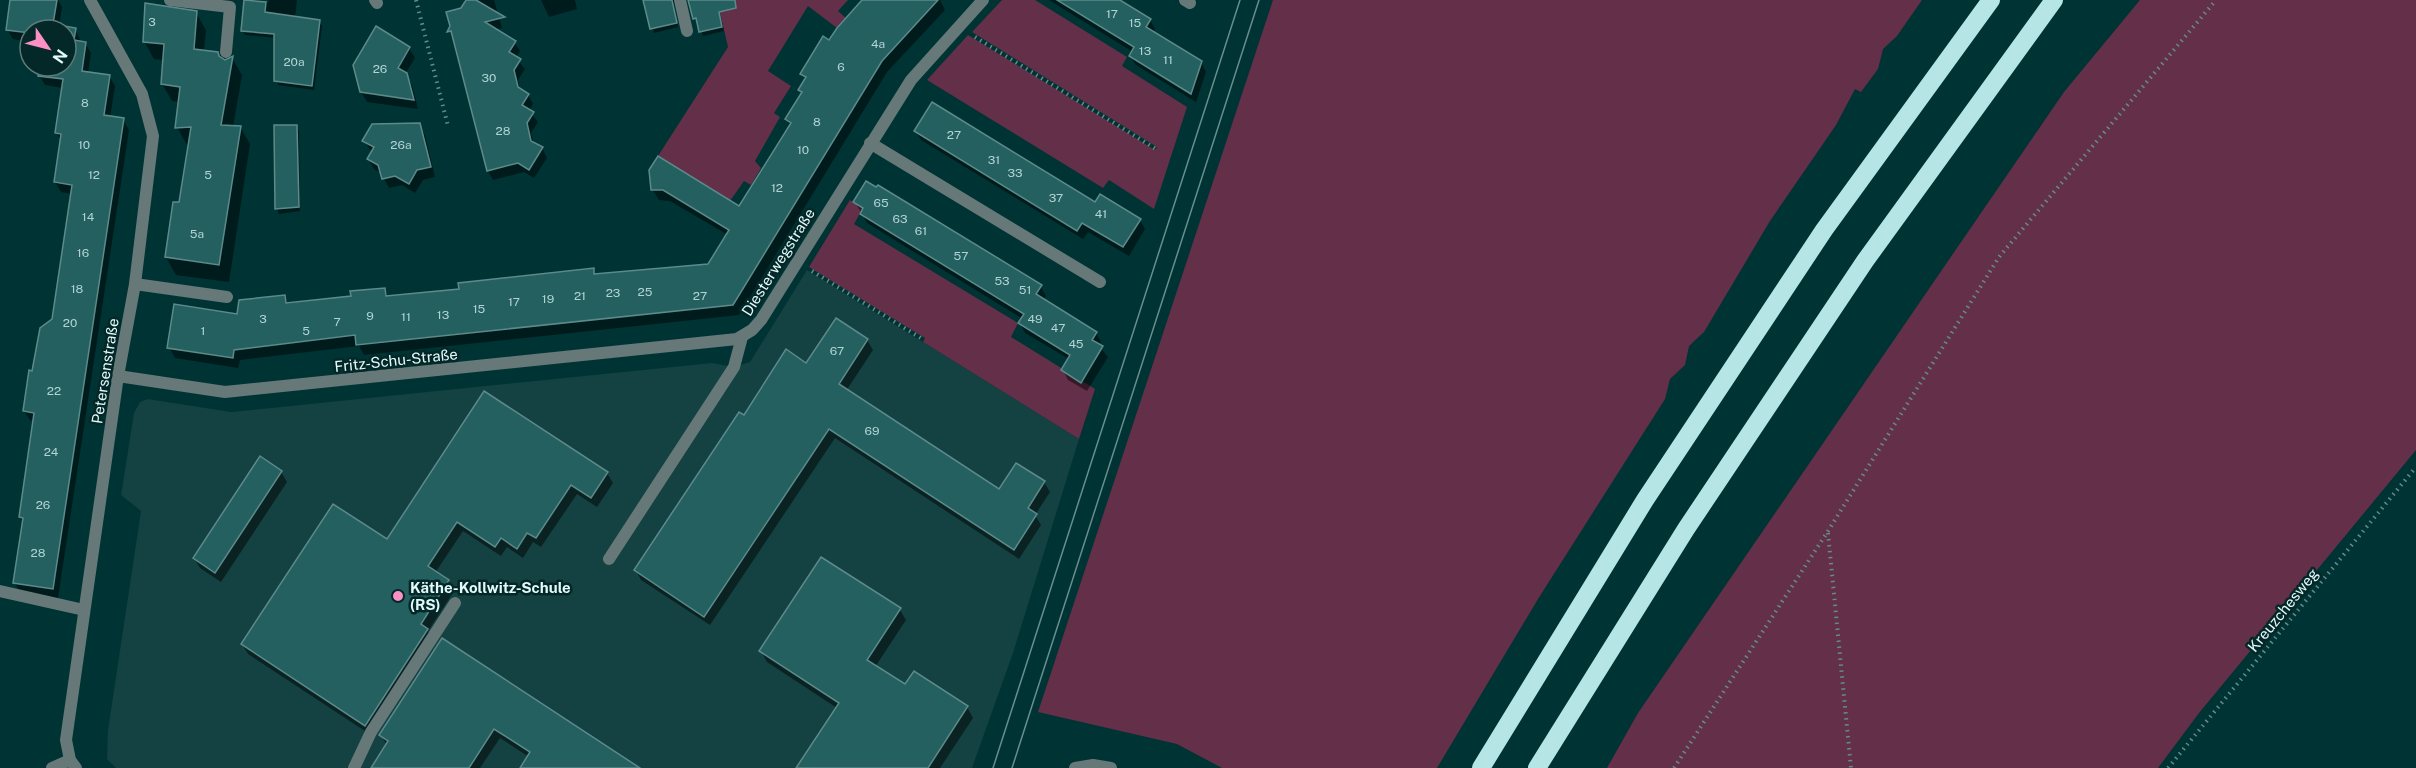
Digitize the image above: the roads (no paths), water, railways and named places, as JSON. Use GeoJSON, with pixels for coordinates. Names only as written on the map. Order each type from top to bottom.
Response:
{"type":"FeatureCollection","features":[{"type":"Feature","properties":{"kind":"highway"},"geometry":{"type":"LineString","coordinates":[[1481,768],[1645,500],[1824,231],[1990,0]]}},
{"type":"Feature","properties":{"kind":"highway"},"geometry":{"type":"LineString","coordinates":[[1538,768],[1686,529],[1865,261],[2054,0]]}},
{"type":"Feature","properties":{"kind":"street","name":"Petersenstraße"},"geometry":{"type":"LineString","coordinates":[[52,768],[73,764],[66,740],[118,376],[135,284],[153,136],[142,94],[90,0]]}},
{"type":"Feature","properties":{"kind":"street"},"geometry":{"type":"LineString","coordinates":[[170,0],[230,7],[226,52]]}},
{"type":"Feature","properties":{"kind":"street"},"geometry":{"type":"LineString","coordinates":[[680,0],[687,31]]}},
{"type":"Feature","properties":{"kind":"street","name":"Diesterwegstraße"},"geometry":{"type":"LineString","coordinates":[[677,346],[732,341],[742,337],[761,320],[870,142],[911,80],[983,0]]}},
{"type":"Feature","properties":{"kind":"street"},"geometry":{"type":"LineString","coordinates":[[870,142],[1100,282]]}},
{"type":"Feature","properties":{"kind":"street"},"geometry":{"type":"LineString","coordinates":[[135,284],[227,297]]}},
{"type":"Feature","properties":{"kind":"street"},"geometry":{"type":"LineString","coordinates":[[609,559],[734,367],[742,337]]}},
{"type":"Feature","properties":{"kind":"street","name":"Fritz-Schu-Straße"},"geometry":{"type":"LineString","coordinates":[[118,376],[225,392],[677,346]]}},
{"type":"Feature","properties":{"kind":"street"},"geometry":{"type":"LineString","coordinates":[[0,591],[84,610]]}},
{"type":"Feature","properties":{"kind":"street"},"geometry":{"type":"LineString","coordinates":[[354,768],[371,732],[455,603]]}},
{"type":"Feature","properties":{"kind":"street"},"geometry":{"type":"LineString","coordinates":[[1075,768],[1093,765],[1111,768]]}},
{"type":"Feature","properties":{"kind":"tram line"},"geometry":{"type":"LineString","coordinates":[[993,768],[1240,0]]}},
{"type":"Feature","properties":{"kind":"tram line"},"geometry":{"type":"LineString","coordinates":[[1012,768],[1259,0]]}},
{"type":"Feature","properties":{"kind":"place","name":"Käthe-Kollwitz-Schule (RS)"},"geometry":{"type":"Point","coordinates":[398,596]}}]}
